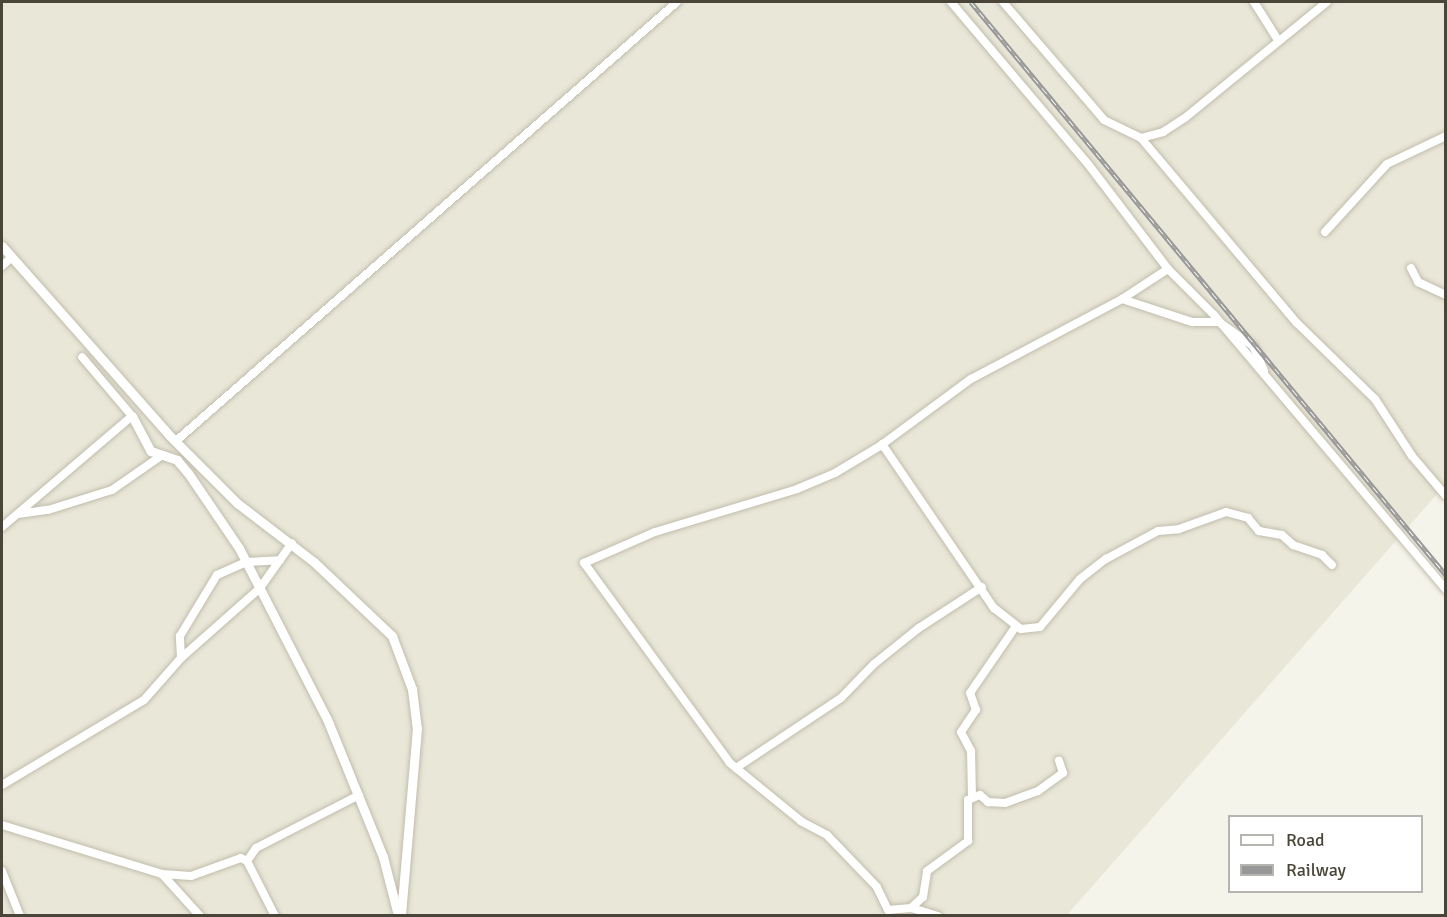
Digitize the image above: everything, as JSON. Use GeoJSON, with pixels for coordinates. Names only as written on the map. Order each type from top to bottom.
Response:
{"type":"FeatureCollection","features":[{"type":"Feature","properties":{"kind":"street"},"geometry":{"type":"LineString","coordinates":[[176,441],[677,2]]}},
{"type":"Feature","properties":{"kind":"street"},"geometry":{"type":"LineString","coordinates":[[951,2],[1088,165],[1168,269],[1219,322],[1446,591]]}},
{"type":"Feature","properties":{"kind":"street"},"geometry":{"type":"LineString","coordinates":[[1003,2],[1104,120],[1142,138],[1297,323],[1375,399],[1412,456],[1446,496]]}},
{"type":"Feature","properties":{"kind":"street"},"geometry":{"type":"LineString","coordinates":[[1254,2],[1278,40]]}},
{"type":"Feature","properties":{"kind":"street"},"geometry":{"type":"LineString","coordinates":[[1142,138],[1163,132],[1186,117],[1327,2]]}},
{"type":"Feature","properties":{"kind":"street"},"geometry":{"type":"LineString","coordinates":[[1325,232],[1387,164],[1446,136]]}},
{"type":"Feature","properties":{"kind":"street"},"geometry":{"type":"LineString","coordinates":[[2,246],[176,441],[237,503],[292,543],[392,636],[412,689],[416,748],[399,915]]}},
{"type":"Feature","properties":{"kind":"street"},"geometry":{"type":"LineString","coordinates":[[2,266],[12,257]]}},
{"type":"Feature","properties":{"kind":"street"},"geometry":{"type":"LineString","coordinates":[[1411,268],[1418,282],[1446,295]]}},
{"type":"Feature","properties":{"kind":"street"},"geometry":{"type":"LineString","coordinates":[[938,915],[911,908],[888,910],[877,887],[827,835],[801,821],[736,768],[718,750],[584,563],[655,532],[797,489],[835,473],[882,444],[971,379],[1122,299],[1168,269]]}},
{"type":"Feature","properties":{"kind":"street"},"geometry":{"type":"LineString","coordinates":[[1122,299],[1192,322],[1219,322]]}},
{"type":"Feature","properties":{"kind":"street"},"geometry":{"type":"LineString","coordinates":[[82,357],[132,417],[151,452],[177,460],[188,473],[246,562],[327,719],[383,857],[399,915]]}},
{"type":"Feature","properties":{"kind":"street"},"geometry":{"type":"LineString","coordinates":[[2,527],[132,417]]}},
{"type":"Feature","properties":{"kind":"street"},"geometry":{"type":"LineString","coordinates":[[882,444],[982,587],[994,608],[1016,626],[1031,630],[1040,627],[1080,579],[1106,559],[1158,531],[1179,529],[1226,512],[1248,519],[1261,532],[1282,535],[1293,545],[1322,555],[1332,566]]}},
{"type":"Feature","properties":{"kind":"street"},"geometry":{"type":"LineString","coordinates":[[18,514],[48,510],[112,490],[161,456]]}},
{"type":"Feature","properties":{"kind":"street"},"geometry":{"type":"LineString","coordinates":[[2,785],[144,700],[181,658],[260,588],[292,543]]}},
{"type":"Feature","properties":{"kind":"street"},"geometry":{"type":"LineString","coordinates":[[181,658],[180,636],[217,575],[246,562],[280,560]]}},
{"type":"Feature","properties":{"kind":"street"},"geometry":{"type":"LineString","coordinates":[[736,768],[841,698],[874,663],[912,633],[982,587]]}},
{"type":"Feature","properties":{"kind":"street"},"geometry":{"type":"LineString","coordinates":[[911,908],[923,897],[927,871],[968,841],[966,804],[972,797],[971,751],[961,732],[976,710],[970,693],[1016,626]]}},
{"type":"Feature","properties":{"kind":"street"},"geometry":{"type":"LineString","coordinates":[[972,797],[1005,803],[1038,791],[1063,773],[1059,761]]}},
{"type":"Feature","properties":{"kind":"street"},"geometry":{"type":"LineString","coordinates":[[247,861],[256,848],[359,795]]}},
{"type":"Feature","properties":{"kind":"street"},"geometry":{"type":"LineString","coordinates":[[2,825],[162,874],[189,876],[241,858],[247,861],[275,915]]}},
{"type":"Feature","properties":{"kind":"street"},"geometry":{"type":"LineString","coordinates":[[2,871],[20,915]]}},
{"type":"Feature","properties":{"kind":"street"},"geometry":{"type":"LineString","coordinates":[[162,874],[200,915]]}},
{"type":"Feature","properties":{"kind":"street"},"geometry":{"type":"LineString","coordinates":[[184,898],[184,884],[189,876]]}},
{"type":"Feature","properties":{"kind":"street"},"geometry":{"type":"LineString","coordinates":[[894,915],[902,910]]}},
{"type":"Feature","properties":{"kind":"shaded area"},"geometry":{"type":"Polygon","coordinates":[[[2,2],[1445,2],[1445,485],[1067,915],[2,916],[2,2]]]}},
{"type":"Feature","properties":{"kind":"railway"},"geometry":{"type":"LineString","coordinates":[[971,2],[1446,575]]}}]}
